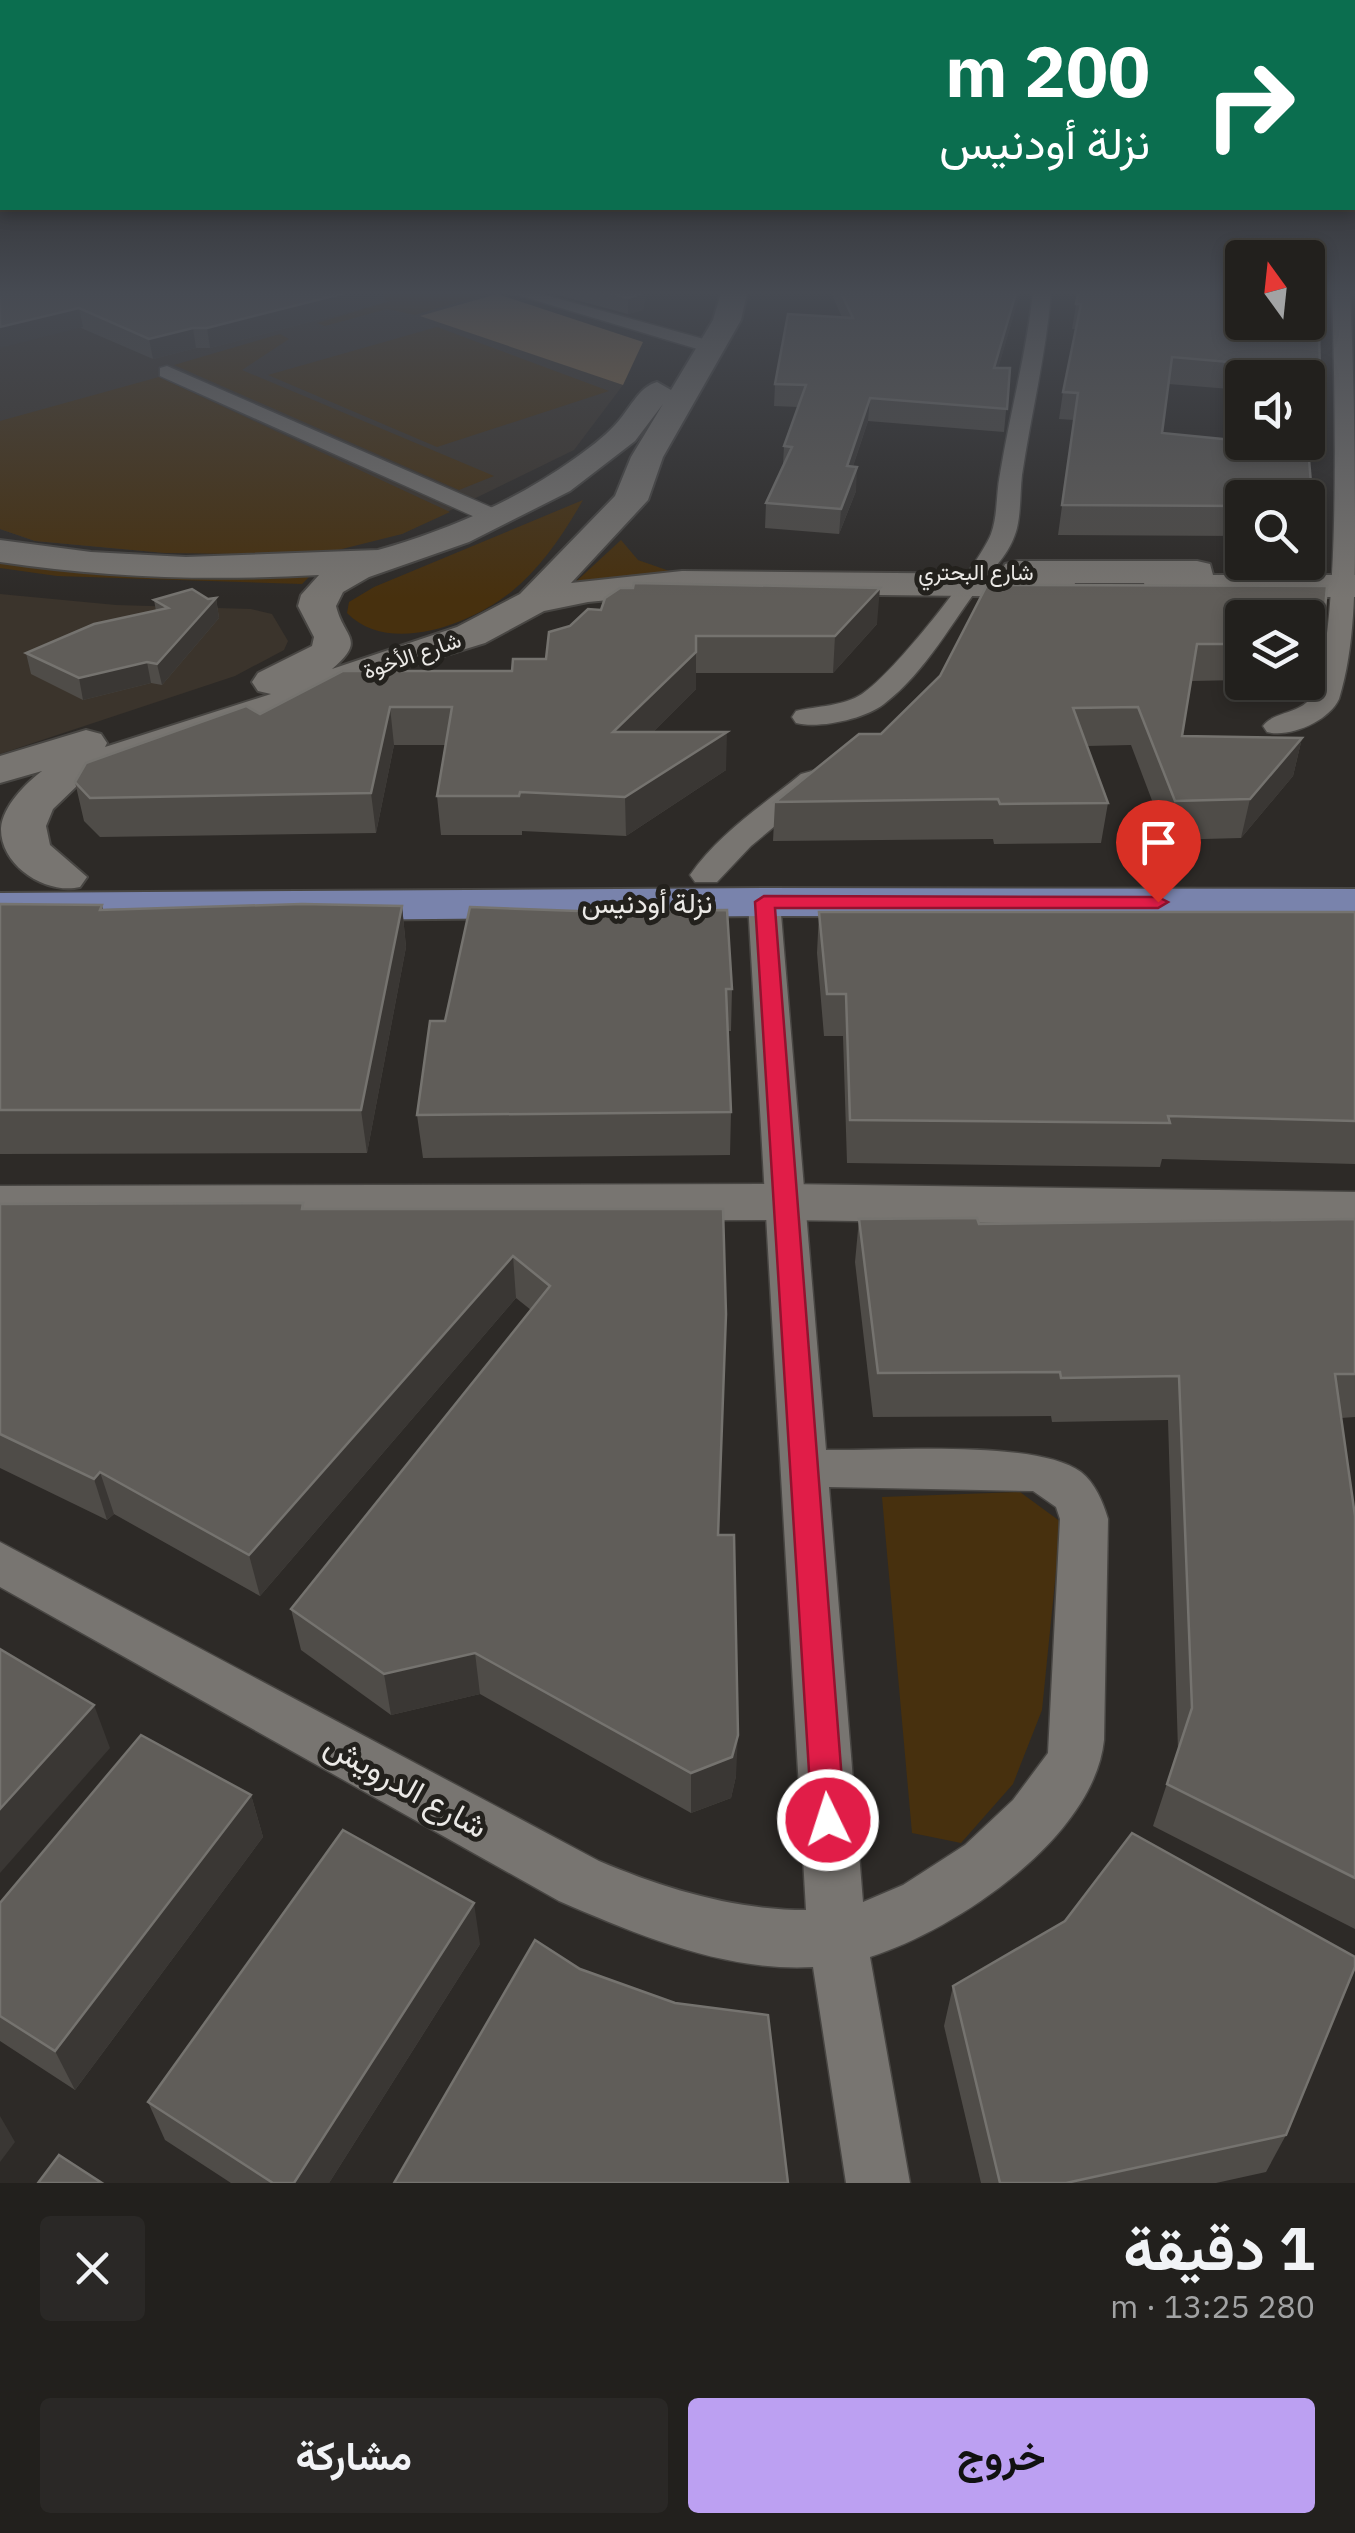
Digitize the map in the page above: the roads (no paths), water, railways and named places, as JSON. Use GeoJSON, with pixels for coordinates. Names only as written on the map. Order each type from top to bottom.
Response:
{"type":"FeatureCollection","features":[{"type":"Feature","properties":{"kind":"main road","name":"شارع الأخوة"},"geometry":{"type":"LineString","coordinates":[[0,770],[251,690],[318,661],[331,650],[332,636],[317,614],[320,596],[343,578],[427,547],[549,489],[593,461],[626,432],[658,395]]}},
{"type":"Feature","properties":{"kind":"main road","name":"شارع الأخوة"},"geometry":{"type":"LineString","coordinates":[[64,877],[36,862],[26,846],[24,819],[38,794],[66,773],[282,704],[420,649],[471,635],[533,602],[628,529],[647,457],[676,395]]}},
{"type":"Feature","properties":{"kind":"main road","name":"شارع البحتري"},"geometry":{"type":"LineString","coordinates":[[549,489],[573,483],[621,490],[628,529],[686,565],[726,571],[972,579]]}},
{"type":"Feature","properties":{"kind":"main road"},"geometry":{"type":"LineString","coordinates":[[0,551],[112,565],[286,566],[395,557]]}},
{"type":"Feature","properties":{"kind":"main road"},"geometry":{"type":"LineString","coordinates":[[0,574],[28,580],[280,590],[320,596]]}},
{"type":"Feature","properties":{"kind":"main road","name":"شارع البحتري"},"geometry":{"type":"LineString","coordinates":[[533,602],[588,591],[682,582],[972,579]]}},
{"type":"Feature","properties":{"kind":"main road"},"geometry":{"type":"LineString","coordinates":[[972,579],[1354,579]]}},
{"type":"Feature","properties":{"kind":"main road"},"geometry":{"type":"LineString","coordinates":[[332,636],[372,646],[420,649]]}},
{"type":"Feature","properties":{"kind":"main road"},"geometry":{"type":"LineString","coordinates":[[0,876],[1355,873]]}},
{"type":"Feature","properties":{"kind":"main road","name":"نزلة أودنيس"},"geometry":{"type":"LineString","coordinates":[[0,908],[764,902],[1355,903]]}},
{"type":"Feature","properties":{"kind":"street"},"geometry":{"type":"LineString","coordinates":[[219,395],[494,517]]}},
{"type":"Feature","properties":{"kind":"street"},"geometry":{"type":"LineString","coordinates":[[806,718],[856,708],[874,699],[935,635],[972,579],[993,558],[1005,528],[1011,474],[1027,395]]}},
{"type":"Feature","properties":{"kind":"street"},"geometry":{"type":"LineString","coordinates":[[1277,726],[1306,715],[1330,692],[1342,662],[1354,579],[1345,395]]}},
{"type":"Feature","properties":{"kind":"street"},"geometry":{"type":"LineString","coordinates":[[706,875],[740,840],[828,767]]}},
{"type":"Feature","properties":{"kind":"street"},"geometry":{"type":"LineString","coordinates":[[764,902],[837,1937],[878,2183]]}},
{"type":"Feature","properties":{"kind":"street"},"geometry":{"type":"LineString","coordinates":[[0,1204],[785,1202],[1355,1210]]}},
{"type":"Feature","properties":{"kind":"street","name":"شارع الدرويش"},"geometry":{"type":"LineString","coordinates":[[0,1562],[579,1880],[626,1902],[712,1926],[783,1936],[837,1937],[890,1920],[983,1867],[1030,1820],[1075,1754],[1084,1519],[1082,1506],[1063,1483],[1034,1472],[804,1468]]}}]}
